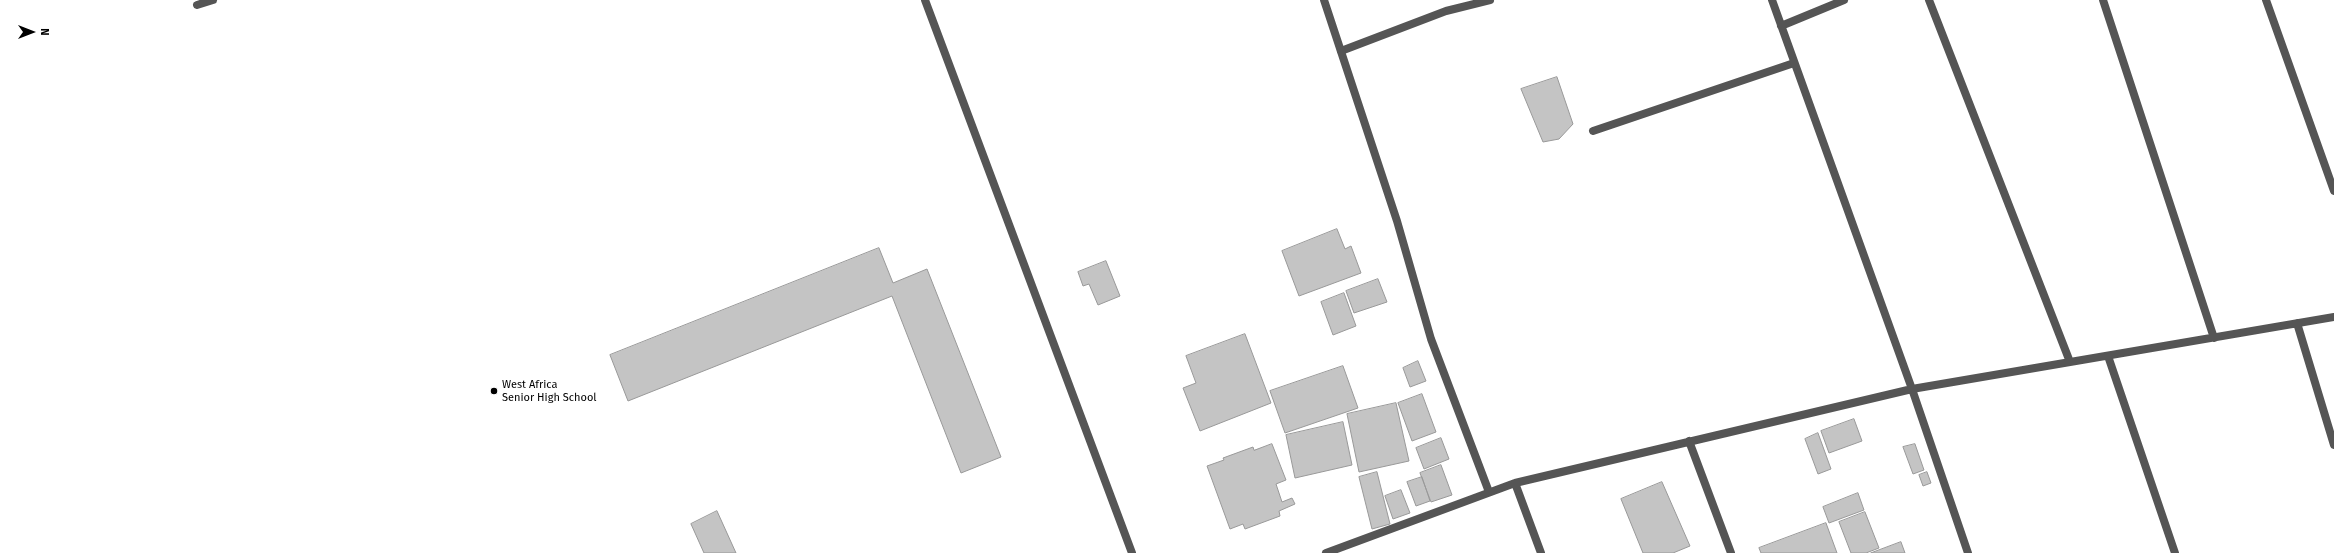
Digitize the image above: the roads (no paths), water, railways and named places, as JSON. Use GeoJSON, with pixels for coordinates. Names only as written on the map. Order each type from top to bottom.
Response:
{"type":"FeatureCollection","features":[{"type":"Feature","properties":{"kind":"street"},"geometry":{"type":"LineString","coordinates":[[196,6],[213,0]]}},
{"type":"Feature","properties":{"kind":"street"},"geometry":{"type":"LineString","coordinates":[[925,0],[1132,553]]}},
{"type":"Feature","properties":{"kind":"street"},"geometry":{"type":"LineString","coordinates":[[1324,0],[1397,221],[1431,340],[1489,492]]}},
{"type":"Feature","properties":{"kind":"street"},"geometry":{"type":"LineString","coordinates":[[1341,51],[1446,11],[1490,0]]}},
{"type":"Feature","properties":{"kind":"street"},"geometry":{"type":"LineString","coordinates":[[1772,0],[1912,389],[1968,553]]}},
{"type":"Feature","properties":{"kind":"street"},"geometry":{"type":"LineString","coordinates":[[1781,26],[1844,0]]}},
{"type":"Feature","properties":{"kind":"street"},"geometry":{"type":"LineString","coordinates":[[1929,0],[2070,362]]}},
{"type":"Feature","properties":{"kind":"street"},"geometry":{"type":"LineString","coordinates":[[2103,0],[2214,338]]}},
{"type":"Feature","properties":{"kind":"street"},"geometry":{"type":"LineString","coordinates":[[2266,0],[2334,191]]}},
{"type":"Feature","properties":{"kind":"street"},"geometry":{"type":"LineString","coordinates":[[1593,131],[1794,63]]}},
{"type":"Feature","properties":{"kind":"street"},"geometry":{"type":"LineString","coordinates":[[1326,553],[1347,549],[1515,483],[1689,441],[1912,389],[2334,317]]}},
{"type":"Feature","properties":{"kind":"street"},"geometry":{"type":"LineString","coordinates":[[2297,323],[2334,445]]}},
{"type":"Feature","properties":{"kind":"street"},"geometry":{"type":"LineString","coordinates":[[2108,356],[2175,553]]}},
{"type":"Feature","properties":{"kind":"street"},"geometry":{"type":"LineString","coordinates":[[1689,441],[1731,553]]}},
{"type":"Feature","properties":{"kind":"street"},"geometry":{"type":"LineString","coordinates":[[1515,483],[1541,553]]}},
{"type":"Feature","properties":{"kind":"place","name":"West Africa Senior High School"},"geometry":{"type":"Point","coordinates":[494,391]}}]}
